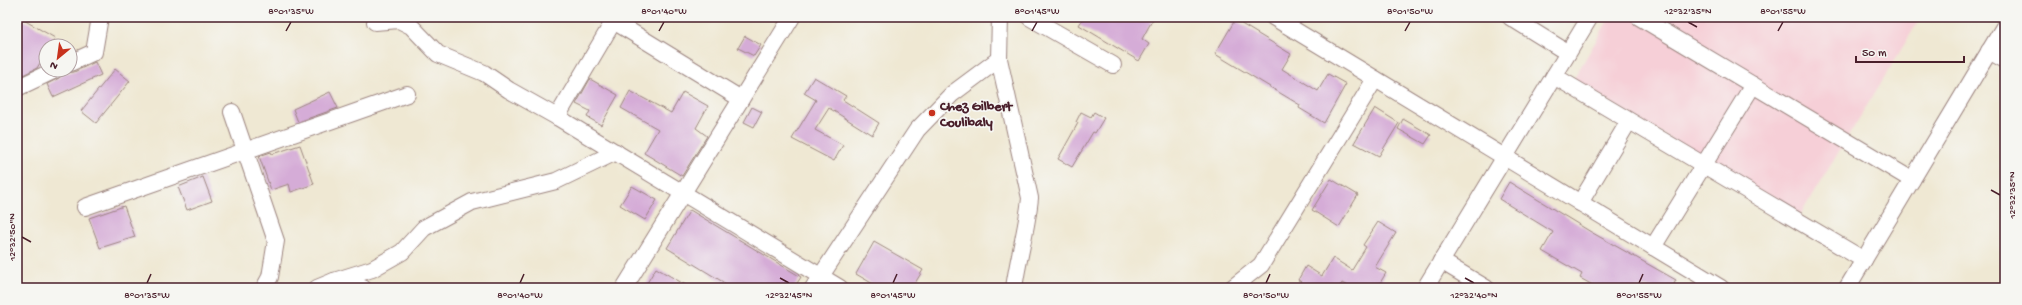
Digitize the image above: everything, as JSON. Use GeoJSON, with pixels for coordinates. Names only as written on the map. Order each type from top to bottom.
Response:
{"type":"FeatureCollection","features":[{"type":"Feature","properties":{"kind":"street"},"geometry":{"type":"LineString","coordinates":[[78,59],[94,52],[100,17]]}},
{"type":"Feature","properties":{"kind":"street"},"geometry":{"type":"LineString","coordinates":[[624,288],[792,17]]}},
{"type":"Feature","properties":{"kind":"street"},"geometry":{"type":"LineString","coordinates":[[1000,17],[999,59],[1030,198],[1028,222],[1017,263],[1014,288]]}},
{"type":"Feature","properties":{"kind":"street"},"geometry":{"type":"LineString","coordinates":[[1029,17],[1113,65]]}},
{"type":"Feature","properties":{"kind":"street"},"geometry":{"type":"LineString","coordinates":[[1273,17],[1721,288]]}},
{"type":"Feature","properties":{"kind":"street"},"geometry":{"type":"LineString","coordinates":[[1510,17],[1568,53]]}},
{"type":"Feature","properties":{"kind":"street"},"geometry":{"type":"LineString","coordinates":[[1425,288],[1590,17]]}},
{"type":"Feature","properties":{"kind":"street"},"geometry":{"type":"LineString","coordinates":[[1639,17],[1912,180]]}},
{"type":"Feature","properties":{"kind":"street"},"geometry":{"type":"LineString","coordinates":[[557,117],[612,18],[742,99]]}},
{"type":"Feature","properties":{"kind":"street"},"geometry":{"type":"LineString","coordinates":[[374,22],[399,20],[410,26],[438,54],[484,73],[509,90],[616,152],[682,193],[817,282],[840,288]]}},
{"type":"Feature","properties":{"kind":"street"},"geometry":{"type":"LineString","coordinates":[[1847,288],[2005,25]]}},
{"type":"Feature","properties":{"kind":"street"},"geometry":{"type":"LineString","coordinates":[[1989,51],[2005,60]]}},
{"type":"Feature","properties":{"kind":"street"},"geometry":{"type":"LineString","coordinates":[[817,282],[917,130],[952,94],[999,59]]}},
{"type":"Feature","properties":{"kind":"street"},"geometry":{"type":"LineString","coordinates":[[1554,76],[1864,260]]}},
{"type":"Feature","properties":{"kind":"street"},"geometry":{"type":"LineString","coordinates":[[17,88],[38,78]]}},
{"type":"Feature","properties":{"kind":"street"},"geometry":{"type":"LineString","coordinates":[[1232,288],[1261,265],[1375,79]]}},
{"type":"Feature","properties":{"kind":"street"},"geometry":{"type":"LineString","coordinates":[[1653,247],[1753,85]]}},
{"type":"Feature","properties":{"kind":"street"},"geometry":{"type":"LineString","coordinates":[[85,207],[407,94]]}},
{"type":"Feature","properties":{"kind":"street"},"geometry":{"type":"LineString","coordinates":[[232,112],[244,151],[276,241],[270,277],[264,288]]}},
{"type":"Feature","properties":{"kind":"street"},"geometry":{"type":"LineString","coordinates":[[1580,203],[1629,121]]}},
{"type":"Feature","properties":{"kind":"street"},"geometry":{"type":"LineString","coordinates":[[317,288],[372,269],[402,252],[424,228],[472,202],[556,181],[616,152]]}},
{"type":"Feature","properties":{"kind":"street"},"geometry":{"type":"LineString","coordinates":[[1441,261],[1486,288]]}},
{"type":"Feature","properties":{"kind":"street"},"geometry":{"type":"LineString","coordinates":[[334,281],[363,288]]}},
{"type":"Feature","properties":{"kind":"shaded area"},"geometry":{"type":"Polygon","coordinates":[[[1610,17],[1921,17],[1799,217],[1573,80],[1610,17]]]}},
{"type":"Feature","properties":{"kind":"building"},"geometry":{"type":"Polygon","coordinates":[[[1084,17],[1154,17],[1142,39],[1149,44],[1139,61],[1079,25],[1084,17]]]}},
{"type":"Feature","properties":{"kind":"building"},"geometry":{"type":"Polygon","coordinates":[[[22,19],[55,38],[38,38],[38,66],[21,76],[17,74],[17,28],[22,19]]]}},
{"type":"Feature","properties":{"kind":"building"},"geometry":{"type":"Polygon","coordinates":[[[1235,20],[1291,54],[1282,69],[1318,91],[1328,74],[1346,84],[1324,123],[1299,108],[1300,105],[1215,54],[1235,20]]]}},
{"type":"Feature","properties":{"kind":"building"},"geometry":{"type":"Polygon","coordinates":[[[745,36],[761,45],[754,56],[738,48],[745,36]]]}},
{"type":"Feature","properties":{"kind":"building"},"geometry":{"type":"Polygon","coordinates":[[[95,62],[101,75],[53,97],[47,84],[59,78],[78,78],[78,70],[95,62]]]}},
{"type":"Feature","properties":{"kind":"building"},"geometry":{"type":"Polygon","coordinates":[[[115,69],[130,81],[96,123],[81,111],[115,69]]]}},
{"type":"Feature","properties":{"kind":"building"},"geometry":{"type":"Polygon","coordinates":[[[814,77],[846,96],[843,100],[879,123],[872,135],[829,108],[815,130],[843,145],[834,161],[792,139],[816,100],[804,93],[814,77]]]}},
{"type":"Feature","properties":{"kind":"building"},"geometry":{"type":"Polygon","coordinates":[[[590,79],[618,95],[601,125],[587,117],[590,111],[576,104],[590,79]]]}},
{"type":"Feature","properties":{"kind":"building"},"geometry":{"type":"Polygon","coordinates":[[[630,91],[671,113],[683,92],[708,106],[696,128],[707,136],[682,176],[644,153],[658,129],[621,108],[630,91]]]}},
{"type":"Feature","properties":{"kind":"building"},"geometry":{"type":"Polygon","coordinates":[[[330,92],[338,108],[298,122],[293,109],[330,92]]]}},
{"type":"Feature","properties":{"kind":"building"},"geometry":{"type":"Polygon","coordinates":[[[752,107],[762,112],[754,127],[744,122],[752,107]]]}},
{"type":"Feature","properties":{"kind":"building"},"geometry":{"type":"Polygon","coordinates":[[[1375,108],[1399,123],[1379,156],[1354,143],[1375,108]]]}},
{"type":"Feature","properties":{"kind":"building"},"geometry":{"type":"Polygon","coordinates":[[[1081,112],[1091,117],[1094,112],[1104,118],[1095,133],[1093,132],[1072,167],[1058,159],[1078,123],[1076,122],[1081,112]]]}},
{"type":"Feature","properties":{"kind":"building"},"geometry":{"type":"Polygon","coordinates":[[[1403,119],[1431,135],[1425,144],[1398,129],[1403,119]]]}},
{"type":"Feature","properties":{"kind":"building"},"geometry":{"type":"Polygon","coordinates":[[[300,145],[314,184],[291,192],[289,184],[271,190],[259,156],[271,152],[272,154],[300,145]]]}},
{"type":"Feature","properties":{"kind":"building"},"geometry":{"type":"Polygon","coordinates":[[[203,177],[212,201],[187,210],[178,187],[203,177]]]}},
{"type":"Feature","properties":{"kind":"building"},"geometry":{"type":"Polygon","coordinates":[[[1331,179],[1358,195],[1339,227],[1312,210],[1331,179]]]}},
{"type":"Feature","properties":{"kind":"building"},"geometry":{"type":"Polygon","coordinates":[[[1509,182],[1591,232],[1676,280],[1672,288],[1598,288],[1580,278],[1582,274],[1542,251],[1553,232],[1499,199],[1509,182]]]}},
{"type":"Feature","properties":{"kind":"building"},"geometry":{"type":"Polygon","coordinates":[[[632,186],[657,200],[645,220],[620,205],[632,186]]]}},
{"type":"Feature","properties":{"kind":"building"},"geometry":{"type":"Polygon","coordinates":[[[124,206],[135,237],[100,248],[89,218],[124,206]]]}},
{"type":"Feature","properties":{"kind":"building"},"geometry":{"type":"Polygon","coordinates":[[[690,210],[801,277],[794,288],[733,288],[667,248],[690,210]]]}},
{"type":"Feature","properties":{"kind":"building"},"geometry":{"type":"Polygon","coordinates":[[[1378,222],[1396,233],[1375,267],[1386,273],[1377,288],[1351,288],[1342,283],[1340,286],[1342,288],[1311,288],[1298,280],[1306,266],[1322,276],[1333,258],[1352,270],[1366,247],[1363,245],[1378,222]]]}},
{"type":"Feature","properties":{"kind":"building"},"geometry":{"type":"Polygon","coordinates":[[[874,242],[923,270],[912,288],[880,288],[856,274],[874,242]]]}},
{"type":"Feature","properties":{"kind":"building"},"geometry":{"type":"Polygon","coordinates":[[[656,268],[691,288],[644,288],[656,268]]]}},
{"type":"Feature","properties":{"kind":"place","name":"Chez Gilbert Coulibaly"},"geometry":{"type":"Point","coordinates":[932,113]}}]}
